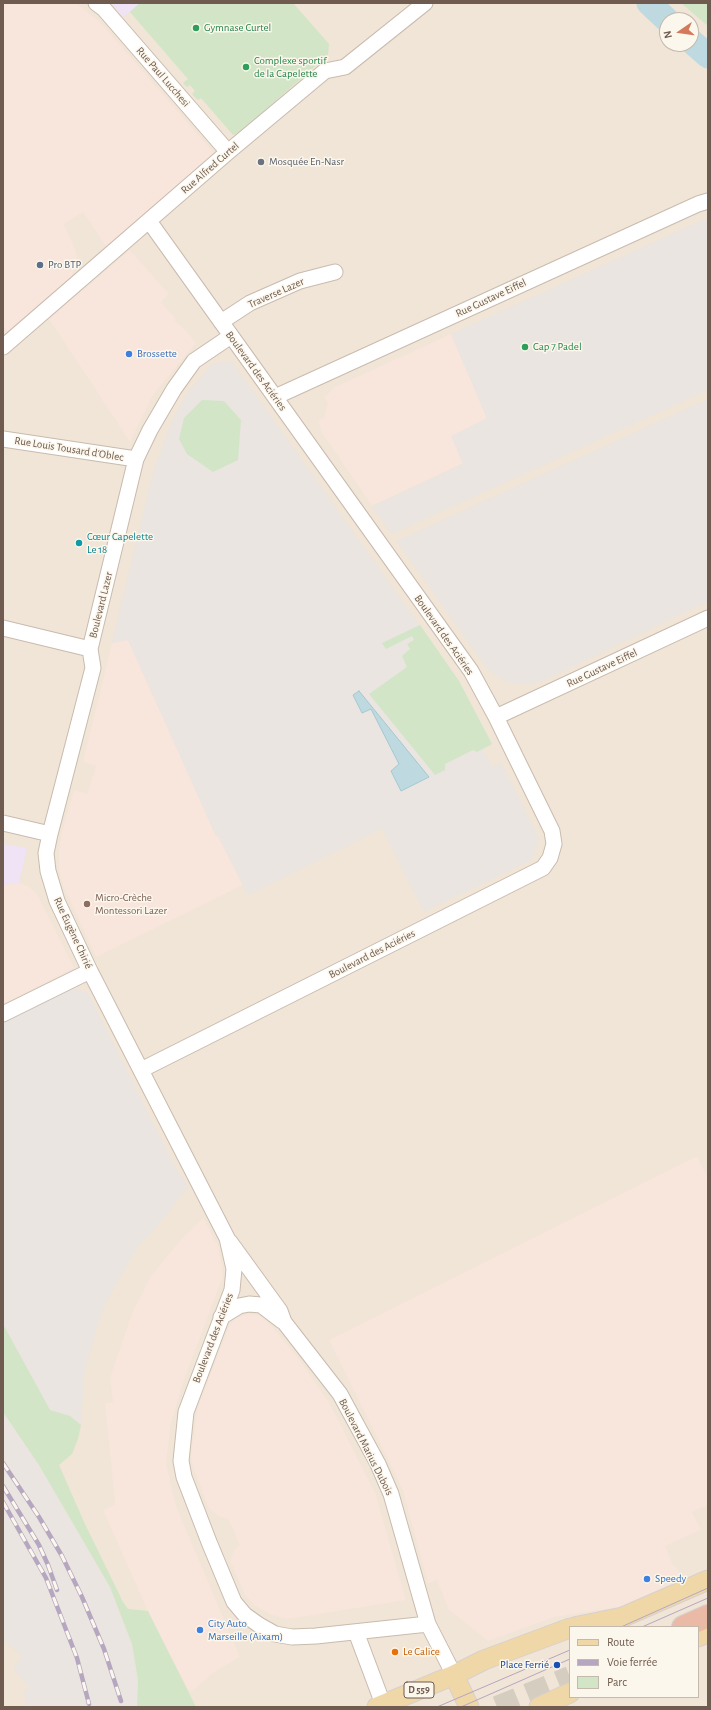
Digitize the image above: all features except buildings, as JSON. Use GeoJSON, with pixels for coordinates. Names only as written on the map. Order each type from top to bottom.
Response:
{"type":"FeatureCollection","features":[{"type":"Feature","properties":{"kind":"highway"},"geometry":{"type":"LineString","coordinates":[[685,1626],[708,1616]]}},
{"type":"Feature","properties":{"kind":"main road"},"geometry":{"type":"LineString","coordinates":[[579,1626],[623,1617],[708,1580]]}},
{"type":"Feature","properties":{"kind":"main road"},"geometry":{"type":"LineString","coordinates":[[469,1707],[454,1675],[484,1660],[569,1628]]}},
{"type":"Feature","properties":{"kind":"main road","name":"D 559"},"geometry":{"type":"LineString","coordinates":[[382,1706],[454,1675]]}},
{"type":"Feature","properties":{"kind":"main road"},"geometry":{"type":"LineString","coordinates":[[539,1707],[569,1693]]}},
{"type":"Feature","properties":{"kind":"street","name":"Rue Paul Lucchesi"},"geometry":{"type":"LineString","coordinates":[[96,3],[104,9],[228,152]]}},
{"type":"Feature","properties":{"kind":"street","name":"Rue Alfred Curtel"},"geometry":{"type":"LineString","coordinates":[[3,347],[228,152],[325,71],[345,67],[425,3]]}},
{"type":"Feature","properties":{"kind":"street","name":"Rue Gustave Eiffel"},"geometry":{"type":"LineString","coordinates":[[275,397],[698,204],[708,201]]}},
{"type":"Feature","properties":{"kind":"street","name":"Boulevard des Aciéries"},"geometry":{"type":"LineString","coordinates":[[149,221],[471,671],[496,717],[552,831],[554,844],[550,858],[543,868],[141,1070],[227,1238],[234,1269],[232,1290],[186,1412],[181,1461],[184,1477],[234,1602],[245,1615],[275,1634],[292,1637],[428,1624]]}},
{"type":"Feature","properties":{"kind":"street","name":"Traverse Lazer"},"geometry":{"type":"LineString","coordinates":[[221,322],[250,303],[300,281],[335,272]]}},
{"type":"Feature","properties":{"kind":"street","name":"Boulevard Lazer"},"geometry":{"type":"LineString","coordinates":[[50,834],[93,668],[90,649],[136,459],[150,430],[174,388],[194,361],[231,336]]}},
{"type":"Feature","properties":{"kind":"street","name":"Rue Louis Tousard d'Oblec"},"geometry":{"type":"LineString","coordinates":[[3,439],[136,459]]}},
{"type":"Feature","properties":{"kind":"street","name":"Rue Gustave Eiffel"},"geometry":{"type":"LineString","coordinates":[[496,717],[708,618]]}},
{"type":"Feature","properties":{"kind":"street"},"geometry":{"type":"LineString","coordinates":[[3,628],[90,649]]}},
{"type":"Feature","properties":{"kind":"street"},"geometry":{"type":"LineString","coordinates":[[3,823],[50,834]]}},
{"type":"Feature","properties":{"kind":"street","name":"Rue Eugène Chirié"},"geometry":{"type":"LineString","coordinates":[[50,834],[46,852],[51,885],[57,901],[90,971],[141,1070]]}},
{"type":"Feature","properties":{"kind":"street"},"geometry":{"type":"LineString","coordinates":[[3,1014],[90,971]]}},
{"type":"Feature","properties":{"kind":"street","name":"Boulevard Marius Dubois"},"geometry":{"type":"LineString","coordinates":[[227,1238],[280,1312],[284,1322],[340,1394],[378,1464],[391,1494],[428,1624],[454,1675]]}},
{"type":"Feature","properties":{"kind":"street","name":"Boulevard Marius Dubois"},"geometry":{"type":"LineString","coordinates":[[221,1317],[239,1306],[249,1304],[260,1305],[284,1322]]}},
{"type":"Feature","properties":{"kind":"street"},"geometry":{"type":"LineString","coordinates":[[356,1632],[382,1706]]}},
{"type":"Feature","properties":{"kind":"shaded area"},"geometry":{"type":"Polygon","coordinates":[[[3,3],[708,3],[708,1707],[3,1707],[3,3]]]}},
{"type":"Feature","properties":{"kind":"shaded area"},"geometry":{"type":"Polygon","coordinates":[[[3,3],[75,3],[98,20],[215,154],[107,248],[83,212],[64,224],[76,251],[77,260],[71,278],[8,333],[3,325],[3,3]]]}},
{"type":"Feature","properties":{"kind":"shaded area"},"geometry":{"type":"Polygon","coordinates":[[[111,3],[140,3],[123,17],[111,3]]]}},
{"type":"Feature","properties":{"kind":"shaded area"},"geometry":{"type":"Polygon","coordinates":[[[708,219],[708,390],[392,534],[372,506],[463,464],[451,436],[487,418],[451,334],[708,219]]]}},
{"type":"Feature","properties":{"kind":"shaded area","name":"Brossette"},"geometry":{"type":"Polygon","coordinates":[[[130,250],[169,294],[161,302],[176,319],[174,320],[186,330],[196,343],[153,395],[130,442],[49,319],[130,250]]]}},
{"type":"Feature","properties":{"kind":"shaded area"},"geometry":{"type":"Polygon","coordinates":[[[451,334],[487,418],[463,463],[372,506],[322,433],[318,420],[324,418],[328,402],[324,398],[333,388],[451,334]]]}},
{"type":"Feature","properties":{"kind":"shaded area"},"geometry":{"type":"Polygon","coordinates":[[[232,362],[459,681],[492,744],[483,750],[492,767],[501,763],[539,838],[531,860],[424,912],[382,829],[248,895],[218,836],[216,836],[128,640],[112,643],[153,472],[173,419],[187,394],[213,363],[232,362]]]}},
{"type":"Feature","properties":{"kind":"shaded area"},"geometry":{"type":"Polygon","coordinates":[[[708,399],[708,601],[545,680],[533,684],[514,684],[505,681],[493,673],[486,667],[397,541],[708,399]]]}},
{"type":"Feature","properties":{"kind":"shaded area"},"geometry":{"type":"Polygon","coordinates":[[[128,639],[216,836],[218,836],[243,885],[96,957],[63,885],[59,871],[59,850],[62,831],[74,790],[87,794],[96,766],[83,762],[112,643],[128,639]]]}},
{"type":"Feature","properties":{"kind":"shaded area"},"geometry":{"type":"Polygon","coordinates":[[[3,844],[27,848],[19,883],[3,886],[3,844]]]}},
{"type":"Feature","properties":{"kind":"shaded area"},"geometry":{"type":"Polygon","coordinates":[[[19,883],[30,887],[38,896],[74,968],[3,1004],[3,886],[19,883]]]}},
{"type":"Feature","properties":{"kind":"shaded area"},"geometry":{"type":"Polygon","coordinates":[[[73,988],[88,993],[174,1165],[188,1187],[159,1224],[138,1246],[104,1305],[85,1368],[81,1425],[70,1416],[50,1410],[3,1324],[3,1023],[73,988]]]}},
{"type":"Feature","properties":{"kind":"shaded area"},"geometry":{"type":"Polygon","coordinates":[[[697,1156],[708,1178],[708,1505],[692,1512],[701,1530],[665,1546],[674,1567],[676,1566],[682,1580],[619,1607],[554,1617],[488,1641],[449,1610],[437,1580],[428,1583],[402,1488],[329,1340],[697,1156]]]}},
{"type":"Feature","properties":{"kind":"shaded area"},"geometry":{"type":"Polygon","coordinates":[[[203,1218],[218,1246],[222,1268],[222,1279],[183,1383],[171,1423],[166,1463],[176,1506],[240,1657],[214,1672],[194,1690],[189,1691],[153,1623],[103,1510],[115,1504],[105,1403],[113,1402],[110,1378],[132,1313],[151,1276],[183,1237],[203,1218]]]}},
{"type":"Feature","properties":{"kind":"shaded area"},"geometry":{"type":"Polygon","coordinates":[[[249,1314],[260,1316],[269,1323],[299,1359],[330,1404],[376,1495],[406,1600],[288,1619],[272,1615],[254,1605],[245,1595],[230,1561],[234,1550],[240,1545],[228,1519],[218,1516],[209,1509],[192,1464],[191,1452],[198,1407],[230,1324],[238,1317],[249,1314]]]}},
{"type":"Feature","properties":{"kind":"shaded area"},"geometry":{"type":"Polygon","coordinates":[[[3,1412],[39,1465],[110,1587],[132,1644],[138,1680],[137,1707],[27,1707],[24,1693],[29,1687],[13,1668],[22,1656],[3,1640],[3,1412]]]}},
{"type":"Feature","properties":{"kind":"green space","name":"Complexe sportif de la Capelette"},"geometry":{"type":"Polygon","coordinates":[[[140,3],[293,3],[329,44],[328,55],[239,133],[233,135],[201,98],[198,100],[192,94],[195,91],[190,85],[187,87],[183,83],[188,79],[130,12],[140,3]]]}},
{"type":"Feature","properties":{"kind":"green space"},"geometry":{"type":"Polygon","coordinates":[[[681,3],[708,3],[708,26],[699,18],[699,12],[692,12],[681,3]]]}},
{"type":"Feature","properties":{"kind":"green space"},"geometry":{"type":"Polygon","coordinates":[[[202,400],[224,401],[241,420],[238,460],[213,472],[187,454],[179,439],[184,418],[202,400]]]}},
{"type":"Feature","properties":{"kind":"green space"},"geometry":{"type":"Polygon","coordinates":[[[420,625],[459,681],[492,744],[477,752],[473,750],[445,764],[445,770],[435,775],[369,694],[407,667],[402,656],[410,649],[407,644],[414,640],[412,636],[386,649],[382,643],[420,625]]]}},
{"type":"Feature","properties":{"kind":"green space"},"geometry":{"type":"Polygon","coordinates":[[[3,1324],[50,1410],[70,1416],[81,1425],[78,1439],[72,1454],[59,1465],[84,1522],[123,1602],[128,1609],[148,1611],[196,1707],[137,1707],[138,1680],[132,1644],[110,1587],[39,1465],[3,1412],[3,1324]]]}},
{"type":"Feature","properties":{"kind":"water"},"geometry":{"type":"Polygon","coordinates":[[[359,691],[429,777],[401,791],[391,771],[399,764],[371,709],[362,713],[353,695],[359,691]]]}},
{"type":"Feature","properties":{"kind":"waterway"},"geometry":{"type":"LineString","coordinates":[[649,3],[659,12]]}},
{"type":"Feature","properties":{"kind":"waterway"},"geometry":{"type":"LineString","coordinates":[[699,48],[708,56]]}},
{"type":"Feature","properties":{"kind":"tunnel"},"geometry":{"type":"LineString","coordinates":[[497,1707],[569,1677]]}},
{"type":"Feature","properties":{"kind":"tram line"},"geometry":{"type":"LineString","coordinates":[[623,1626],[708,1588]]}},
{"type":"Feature","properties":{"kind":"tram line"},"geometry":{"type":"LineString","coordinates":[[644,1626],[708,1598]]}},
{"type":"Feature","properties":{"kind":"tram line"},"geometry":{"type":"LineString","coordinates":[[437,1707],[569,1650]]}},
{"type":"Feature","properties":{"kind":"tram line"},"geometry":{"type":"LineString","coordinates":[[461,1707],[569,1659]]}},
{"type":"Feature","properties":{"kind":"railway"},"geometry":{"type":"LineString","coordinates":[[3,1463],[39,1517],[62,1556],[82,1597],[104,1649],[121,1701]]}},
{"type":"Feature","properties":{"kind":"railway"},"geometry":{"type":"LineString","coordinates":[[3,1486],[39,1545],[57,1590]]}},
{"type":"Feature","properties":{"kind":"railway"},"geometry":{"type":"LineString","coordinates":[[3,1502],[46,1578],[77,1658],[89,1704]]}},
{"type":"Feature","properties":{"kind":"place","name":"Gymnase Curtel"},"geometry":{"type":"Point","coordinates":[196,28]}},
{"type":"Feature","properties":{"kind":"place","name":"Complexe sportif de la Capelette"},"geometry":{"type":"Point","coordinates":[246,67]}},
{"type":"Feature","properties":{"kind":"place","name":"Mosquée En-Nasr"},"geometry":{"type":"Point","coordinates":[261,162]}},
{"type":"Feature","properties":{"kind":"place","name":"Pro BTP"},"geometry":{"type":"Point","coordinates":[40,265]}},
{"type":"Feature","properties":{"kind":"place","name":"Cap 7 Padel"},"geometry":{"type":"Point","coordinates":[525,347]}},
{"type":"Feature","properties":{"kind":"place","name":"Brossette"},"geometry":{"type":"Point","coordinates":[129,354]}},
{"type":"Feature","properties":{"kind":"place","name":"Cœur Capelette Le 18"},"geometry":{"type":"Point","coordinates":[79,543]}},
{"type":"Feature","properties":{"kind":"place","name":"Micro-Crèche Montessori Lazer"},"geometry":{"type":"Point","coordinates":[87,904]}},
{"type":"Feature","properties":{"kind":"place","name":"Speedy"},"geometry":{"type":"Point","coordinates":[647,1579]}},
{"type":"Feature","properties":{"kind":"place","name":"City Auto Marseille (Aixam)"},"geometry":{"type":"Point","coordinates":[200,1630]}},
{"type":"Feature","properties":{"kind":"place","name":"Le Calice"},"geometry":{"type":"Point","coordinates":[395,1652]}},
{"type":"Feature","properties":{"kind":"place","name":"Place Ferrié"},"geometry":{"type":"Point","coordinates":[557,1665]}}]}
